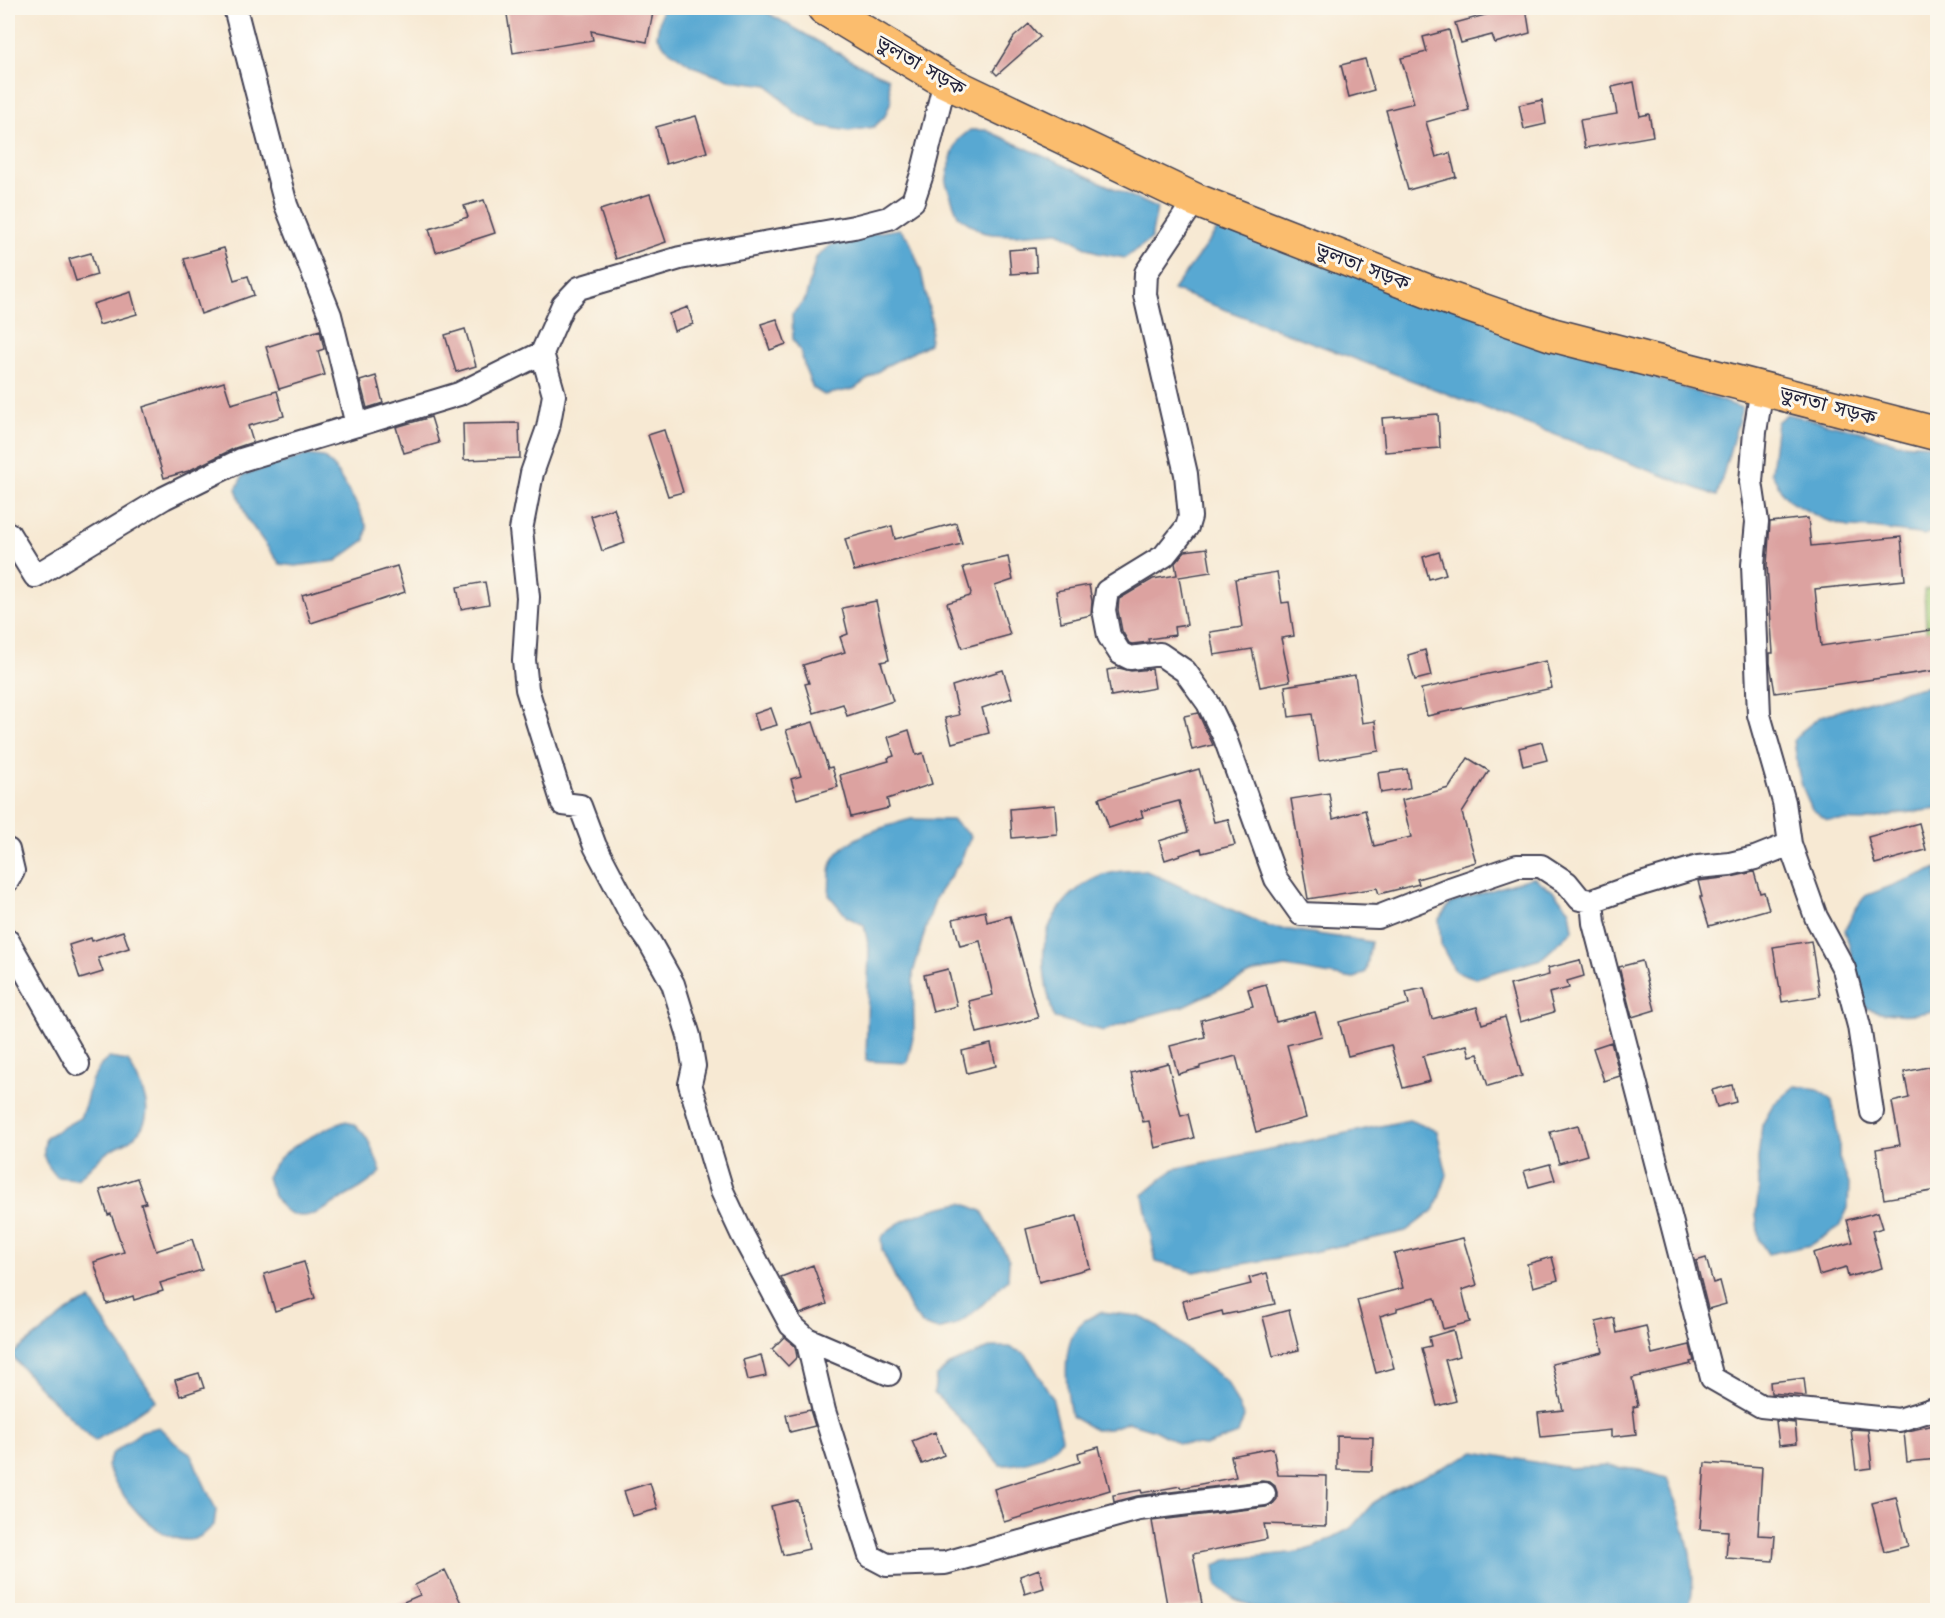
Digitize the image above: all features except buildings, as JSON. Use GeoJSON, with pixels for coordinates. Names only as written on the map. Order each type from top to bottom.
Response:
{"type":"FeatureCollection","features":[{"type":"Feature","properties":{"kind":"highway","name":"ভুলতা সড়ক"},"geometry":{"type":"LineString","coordinates":[[824,8],[945,81],[1195,200],[1430,292],[1553,335],[1938,434]]}},
{"type":"Feature","properties":{"kind":"street"},"geometry":{"type":"LineString","coordinates":[[235,8],[286,205],[330,315],[357,425]]}},
{"type":"Feature","properties":{"kind":"street"},"geometry":{"type":"LineString","coordinates":[[889,1374],[807,1339],[791,1324],[743,1236],[722,1191],[690,1084],[694,1066],[689,1036],[673,984],[634,920],[595,846],[580,806],[563,804],[527,689],[524,660],[528,597],[521,530],[532,473],[548,428],[554,395],[542,353],[563,305],[579,288],[680,258],[855,227],[889,218],[913,201],[945,81]]}},
{"type":"Feature","properties":{"kind":"street"},"geometry":{"type":"LineString","coordinates":[[1195,200],[1146,273],[1145,295],[1186,474],[1190,517],[1187,527],[1164,556],[1107,591],[1104,610],[1109,636],[1120,653],[1130,658],[1160,654],[1185,671],[1208,703],[1225,738],[1276,879],[1301,914],[1378,917],[1517,866],[1541,866],[1567,883],[1580,899],[1592,901],[1698,867],[1730,864],[1755,858],[1790,844]]}},
{"type":"Feature","properties":{"kind":"street"},"geometry":{"type":"LineString","coordinates":[[8,535],[35,576],[164,498],[242,460],[459,394],[542,353]]}},
{"type":"Feature","properties":{"kind":"street"},"geometry":{"type":"LineString","coordinates":[[1762,388],[1755,432],[1751,482],[1757,522],[1753,565],[1759,715],[1784,802],[1790,844],[1816,917],[1844,969],[1859,1026],[1872,1112]]}},
{"type":"Feature","properties":{"kind":"street"},"geometry":{"type":"LineString","coordinates":[[8,850],[13,871],[8,880]]}},
{"type":"Feature","properties":{"kind":"street"},"geometry":{"type":"LineString","coordinates":[[1592,901],[1594,923],[1712,1378],[1761,1406],[1899,1420],[1938,1408]]}},
{"type":"Feature","properties":{"kind":"street"},"geometry":{"type":"LineString","coordinates":[[8,941],[78,1064]]}},
{"type":"Feature","properties":{"kind":"street"},"geometry":{"type":"LineString","coordinates":[[807,1339],[824,1411],[870,1556],[887,1565],[945,1563],[1139,1509],[1264,1494]]}},
{"type":"Feature","properties":{"kind":"green space"},"geometry":{"type":"Polygon","coordinates":[[[1937,586],[1937,642],[1927,645],[1924,590],[1937,586]]]}},
{"type":"Feature","properties":{"kind":"water"},"geometry":{"type":"Polygon","coordinates":[[[662,8],[759,8],[856,63],[888,78],[891,101],[885,116],[874,127],[849,131],[820,126],[795,113],[768,85],[731,80],[692,66],[665,47],[657,35],[662,8]]]}},
{"type":"Feature","properties":{"kind":"water"},"geometry":{"type":"Polygon","coordinates":[[[970,130],[986,130],[1157,208],[1151,239],[1125,258],[1097,253],[1059,232],[1015,235],[982,232],[958,216],[946,183],[951,158],[958,140],[970,130]]]}},
{"type":"Feature","properties":{"kind":"water"},"geometry":{"type":"Polygon","coordinates":[[[1221,225],[1742,408],[1717,496],[1173,290],[1221,225]]]}},
{"type":"Feature","properties":{"kind":"water"},"geometry":{"type":"Polygon","coordinates":[[[899,229],[909,239],[921,271],[932,324],[929,344],[886,366],[854,389],[824,395],[813,388],[801,352],[793,339],[792,314],[805,300],[816,258],[829,246],[849,237],[899,229]]]}},
{"type":"Feature","properties":{"kind":"water"},"geometry":{"type":"Polygon","coordinates":[[[1787,414],[1859,431],[1897,443],[1937,447],[1937,530],[1925,535],[1848,527],[1823,519],[1792,503],[1783,494],[1771,472],[1777,422],[1787,414]]]}},
{"type":"Feature","properties":{"kind":"water"},"geometry":{"type":"Polygon","coordinates":[[[307,455],[323,457],[334,467],[356,503],[367,527],[365,540],[336,561],[295,566],[280,564],[247,519],[236,489],[243,475],[307,455]]]}},
{"type":"Feature","properties":{"kind":"water"},"geometry":{"type":"Polygon","coordinates":[[[1937,685],[1937,809],[1863,821],[1827,820],[1812,809],[1802,786],[1794,740],[1802,731],[1821,716],[1907,690],[1937,685]]]}},
{"type":"Feature","properties":{"kind":"water"},"geometry":{"type":"Polygon","coordinates":[[[911,819],[952,820],[971,836],[960,862],[936,897],[913,973],[914,1032],[907,1063],[866,1061],[869,948],[864,925],[847,917],[829,895],[831,866],[835,856],[853,841],[911,819]]]}},
{"type":"Feature","properties":{"kind":"water"},"geometry":{"type":"Polygon","coordinates":[[[1937,868],[1937,1010],[1901,1014],[1884,1013],[1866,1008],[1845,930],[1855,910],[1865,896],[1937,868]]]}},
{"type":"Feature","properties":{"kind":"water"},"geometry":{"type":"Polygon","coordinates":[[[1144,870],[1270,927],[1371,942],[1366,972],[1353,979],[1286,967],[1255,972],[1184,1006],[1135,1019],[1104,1031],[1054,1018],[1046,983],[1044,948],[1052,921],[1059,909],[1078,889],[1103,875],[1144,870]]]}},
{"type":"Feature","properties":{"kind":"water"},"geometry":{"type":"Polygon","coordinates":[[[1533,877],[1553,891],[1570,910],[1573,930],[1541,959],[1475,978],[1455,971],[1441,945],[1439,919],[1451,903],[1533,877]]]}},
{"type":"Feature","properties":{"kind":"water"},"geometry":{"type":"Polygon","coordinates":[[[109,1058],[128,1061],[146,1102],[145,1122],[130,1140],[108,1152],[77,1179],[57,1177],[45,1159],[46,1137],[80,1118],[91,1081],[101,1065],[109,1058]]]}},
{"type":"Feature","properties":{"kind":"water"},"geometry":{"type":"Polygon","coordinates":[[[1795,1086],[1818,1089],[1832,1101],[1839,1143],[1839,1158],[1849,1184],[1848,1208],[1839,1227],[1811,1245],[1768,1254],[1759,1240],[1756,1213],[1762,1125],[1774,1104],[1795,1086]]]}},
{"type":"Feature","properties":{"kind":"water"},"geometry":{"type":"Polygon","coordinates":[[[1409,1120],[1437,1131],[1447,1175],[1435,1209],[1406,1231],[1308,1253],[1194,1272],[1156,1262],[1143,1195],[1174,1169],[1409,1120]]]}},
{"type":"Feature","properties":{"kind":"water"},"geometry":{"type":"Polygon","coordinates":[[[346,1121],[360,1129],[365,1135],[381,1172],[361,1188],[321,1212],[304,1216],[282,1208],[273,1194],[267,1177],[272,1169],[281,1157],[294,1147],[321,1131],[346,1121]]]}},
{"type":"Feature","properties":{"kind":"water"},"geometry":{"type":"Polygon","coordinates":[[[962,1203],[982,1211],[1009,1260],[1008,1279],[978,1309],[956,1325],[938,1330],[923,1325],[910,1309],[882,1250],[881,1238],[897,1224],[908,1219],[930,1210],[962,1203]]]}},
{"type":"Feature","properties":{"kind":"water"},"geometry":{"type":"Polygon","coordinates":[[[90,1300],[156,1400],[95,1441],[41,1389],[11,1355],[74,1307],[90,1300]]]}},
{"type":"Feature","properties":{"kind":"water"},"geometry":{"type":"Polygon","coordinates":[[[1101,1312],[1138,1316],[1153,1323],[1227,1382],[1244,1417],[1238,1434],[1205,1446],[1178,1443],[1154,1430],[1128,1422],[1109,1429],[1095,1430],[1071,1416],[1066,1366],[1071,1340],[1076,1329],[1084,1321],[1101,1312]]]}},
{"type":"Feature","properties":{"kind":"water"},"geometry":{"type":"Polygon","coordinates":[[[992,1347],[1009,1347],[1026,1354],[1052,1397],[1062,1438],[1043,1456],[1018,1464],[1000,1465],[934,1393],[936,1377],[949,1365],[992,1347]]]}},
{"type":"Feature","properties":{"kind":"water"},"geometry":{"type":"Polygon","coordinates":[[[159,1427],[175,1443],[190,1453],[216,1510],[214,1525],[194,1539],[173,1537],[149,1523],[128,1502],[107,1466],[112,1454],[142,1431],[159,1427]]]}},
{"type":"Feature","properties":{"kind":"water"},"geometry":{"type":"Polygon","coordinates":[[[1475,1452],[1569,1468],[1606,1466],[1640,1470],[1667,1478],[1678,1508],[1691,1562],[1691,1596],[1687,1610],[1262,1610],[1235,1599],[1217,1586],[1215,1565],[1226,1560],[1298,1552],[1315,1547],[1351,1528],[1373,1503],[1392,1491],[1475,1452]]]}}]}
